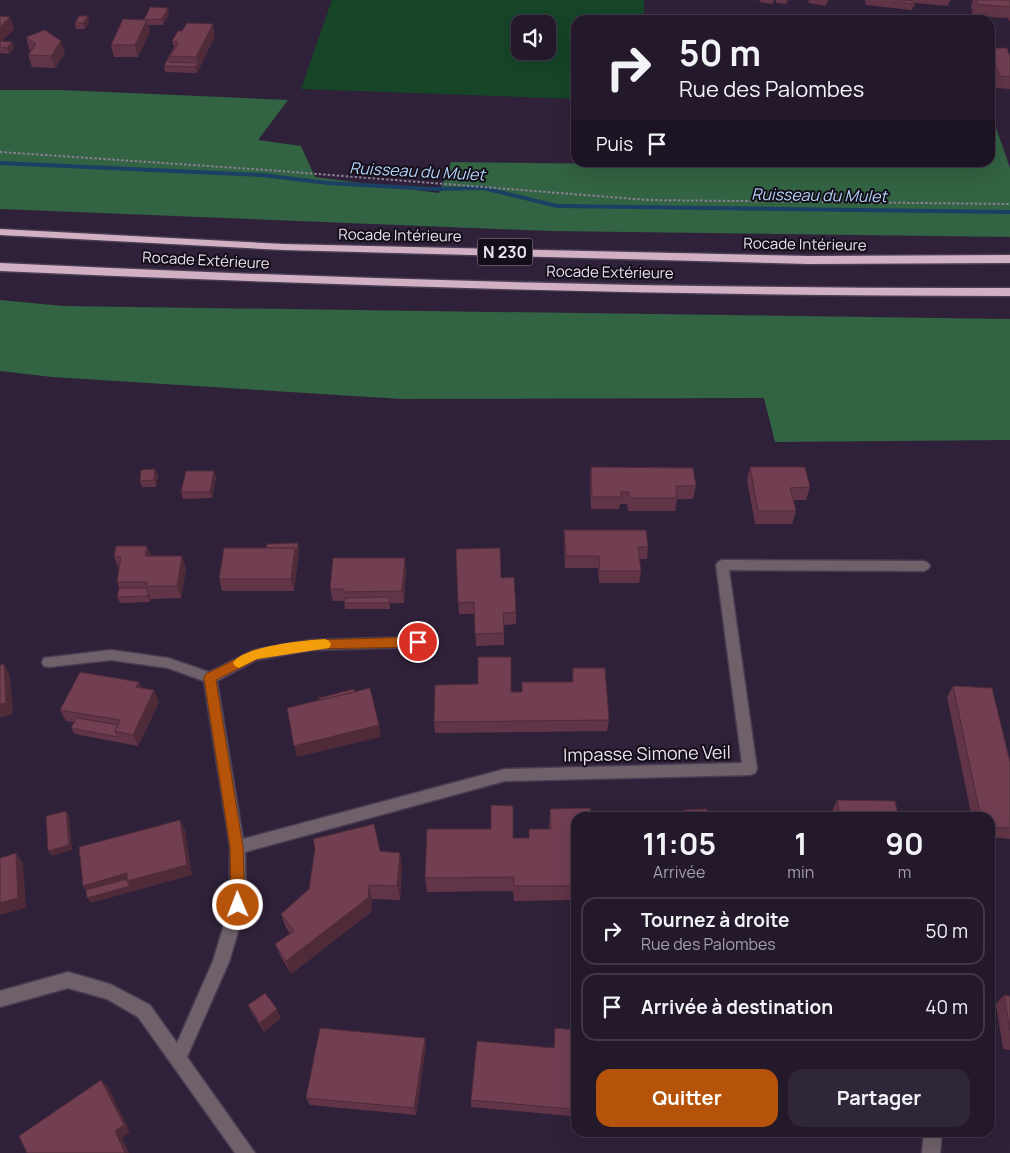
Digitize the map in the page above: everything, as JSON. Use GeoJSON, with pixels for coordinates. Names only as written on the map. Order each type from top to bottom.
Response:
{"type":"FeatureCollection","features":[{"type":"Feature","properties":{"kind":"highway","name":"Rocade Intérieure"},"geometry":{"type":"LineString","coordinates":[[0,232],[283,247],[809,260],[1010,260]]}},
{"type":"Feature","properties":{"kind":"highway","name":"Rocade Extérieure"},"geometry":{"type":"LineString","coordinates":[[0,267],[330,281],[813,293],[1010,292]]}},
{"type":"Feature","properties":{"kind":"street","name":"Impasse Simone Veil"},"geometry":{"type":"LineString","coordinates":[[237,847],[505,775],[750,769],[722,564],[924,566]]}},
{"type":"Feature","properties":{"kind":"street"},"geometry":{"type":"LineString","coordinates":[[49,662],[110,655],[168,663],[210,678],[254,655],[311,645],[418,642]]}},
{"type":"Feature","properties":{"kind":"street"},"geometry":{"type":"LineString","coordinates":[[178,1059],[221,962],[238,905],[237,847],[210,678]]}},
{"type":"Feature","properties":{"kind":"street"},"geometry":{"type":"LineString","coordinates":[[0,999],[68,980],[110,992],[144,1011],[246,1153]]}},
{"type":"Feature","properties":{"kind":"street"},"geometry":{"type":"LineString","coordinates":[[931,1153],[933,1137]]}},
{"type":"Feature","properties":{"kind":"path"},"geometry":{"type":"LineString","coordinates":[[0,152],[267,170],[648,200],[1010,204]]}},
{"type":"Feature","properties":{"kind":"green space"},"geometry":{"type":"Polygon","coordinates":[[[332,0],[644,0],[644,15],[571,15],[571,99],[301,89],[332,0]]]}},
{"type":"Feature","properties":{"kind":"green space"},"geometry":{"type":"Polygon","coordinates":[[[0,90],[61,90],[288,100],[258,140],[301,146],[315,177],[439,193],[451,162],[571,163],[571,167],[995,167],[995,125],[1010,168],[1010,237],[550,231],[0,209],[0,90]]]}},
{"type":"Feature","properties":{"kind":"green space"},"geometry":{"type":"Polygon","coordinates":[[[0,300],[63,306],[1010,319],[1010,440],[775,442],[764,398],[401,399],[52,377],[0,371],[0,300]]]}},
{"type":"Feature","properties":{"kind":"building"},"geometry":{"type":"Polygon","coordinates":[[[905,0],[913,1],[914,4],[904,3],[905,0]]]}},
{"type":"Feature","properties":{"kind":"building"},"geometry":{"type":"Polygon","coordinates":[[[976,0],[1010,0],[1010,7],[977,4],[976,0]]]}},
{"type":"Feature","properties":{"kind":"building"},"geometry":{"type":"Polygon","coordinates":[[[150,7],[168,8],[162,19],[144,20],[150,7]]]}},
{"type":"Feature","properties":{"kind":"building"},"geometry":{"type":"Polygon","coordinates":[[[0,16],[10,17],[0,27],[0,16]]]}},
{"type":"Feature","properties":{"kind":"building"},"geometry":{"type":"Polygon","coordinates":[[[79,16],[88,16],[83,23],[75,23],[79,16]]]}},
{"type":"Feature","properties":{"kind":"building"},"geometry":{"type":"Polygon","coordinates":[[[123,19],[147,20],[135,45],[111,45],[123,19]]]}},
{"type":"Feature","properties":{"kind":"building"},"geometry":{"type":"Polygon","coordinates":[[[187,23],[213,24],[196,57],[169,56],[178,45],[177,42],[172,41],[178,31],[182,31],[187,23]]]}},
{"type":"Feature","properties":{"kind":"building"},"geometry":{"type":"Polygon","coordinates":[[[45,30],[61,41],[51,56],[28,55],[36,44],[26,37],[45,30]]]}},
{"type":"Feature","properties":{"kind":"building"},"geometry":{"type":"Polygon","coordinates":[[[1,41],[12,42],[7,48],[0,47],[1,41]]]}},
{"type":"Feature","properties":{"kind":"building"},"geometry":{"type":"Polygon","coordinates":[[[995,48],[1007,48],[1010,56],[1010,77],[1000,76],[995,64],[995,48]]]}},
{"type":"Feature","properties":{"kind":"building"},"geometry":{"type":"Polygon","coordinates":[[[169,56],[170,62],[198,63],[195,67],[164,66],[169,56]]]}},
{"type":"Feature","properties":{"kind":"building"},"geometry":{"type":"Polygon","coordinates":[[[591,467],[693,468],[696,486],[676,486],[677,498],[629,498],[629,492],[621,492],[621,497],[592,497],[591,467]]]}},
{"type":"Feature","properties":{"kind":"building"},"geometry":{"type":"Polygon","coordinates":[[[750,467],[805,467],[810,487],[790,488],[796,511],[758,511],[750,467]]]}},
{"type":"Feature","properties":{"kind":"building"},"geometry":{"type":"Polygon","coordinates":[[[155,469],[154,480],[140,481],[141,470],[155,469]]]}},
{"type":"Feature","properties":{"kind":"building"},"geometry":{"type":"Polygon","coordinates":[[[186,471],[214,471],[210,492],[181,492],[186,471]]]}},
{"type":"Feature","properties":{"kind":"building"},"geometry":{"type":"Polygon","coordinates":[[[564,530],[646,530],[648,547],[638,547],[641,571],[600,571],[599,556],[566,556],[564,530]]]}},
{"type":"Feature","properties":{"kind":"building"},"geometry":{"type":"Polygon","coordinates":[[[298,543],[296,554],[295,548],[266,548],[267,544],[298,543]]]}},
{"type":"Feature","properties":{"kind":"building"},"geometry":{"type":"Polygon","coordinates":[[[116,546],[147,546],[145,556],[182,556],[177,586],[146,586],[147,582],[117,582],[121,557],[114,557],[116,546]]]}},
{"type":"Feature","properties":{"kind":"building"},"geometry":{"type":"Polygon","coordinates":[[[224,548],[295,548],[291,579],[219,579],[224,548]]]}},
{"type":"Feature","properties":{"kind":"building"},"geometry":{"type":"Polygon","coordinates":[[[500,548],[501,578],[514,577],[516,612],[503,613],[504,633],[475,634],[474,602],[458,603],[456,549],[500,548]]]}},
{"type":"Feature","properties":{"kind":"building"},"geometry":{"type":"Polygon","coordinates":[[[333,558],[405,558],[402,591],[344,592],[344,589],[330,589],[333,558]]]}},
{"type":"Feature","properties":{"kind":"building"},"geometry":{"type":"Polygon","coordinates":[[[119,588],[146,588],[148,593],[147,596],[117,597],[119,588]]]}},
{"type":"Feature","properties":{"kind":"building"},"geometry":{"type":"Polygon","coordinates":[[[389,597],[389,603],[344,603],[345,598],[389,597]]]}},
{"type":"Feature","properties":{"kind":"building"},"geometry":{"type":"Polygon","coordinates":[[[478,657],[511,657],[511,692],[522,692],[522,682],[573,682],[573,668],[605,668],[609,720],[434,722],[435,685],[478,684],[478,657]]]}},
{"type":"Feature","properties":{"kind":"building"},"geometry":{"type":"Polygon","coordinates":[[[4,664],[6,703],[0,704],[0,665],[4,664]]]}},
{"type":"Feature","properties":{"kind":"building"},"geometry":{"type":"Polygon","coordinates":[[[80,672],[139,682],[136,687],[154,690],[133,735],[115,731],[120,720],[60,710],[80,672]]]}},
{"type":"Feature","properties":{"kind":"building"},"geometry":{"type":"Polygon","coordinates":[[[953,686],[992,688],[1010,762],[1010,828],[995,827],[995,812],[980,812],[953,686]]]}},
{"type":"Feature","properties":{"kind":"building"},"geometry":{"type":"Polygon","coordinates":[[[370,688],[379,725],[294,746],[287,708],[370,688]]]}},
{"type":"Feature","properties":{"kind":"building"},"geometry":{"type":"Polygon","coordinates":[[[354,689],[355,692],[319,700],[319,698],[354,689]]]}},
{"type":"Feature","properties":{"kind":"building"},"geometry":{"type":"Polygon","coordinates":[[[77,718],[118,725],[115,731],[118,737],[71,728],[77,718]]]}},
{"type":"Feature","properties":{"kind":"building"},"geometry":{"type":"Polygon","coordinates":[[[837,800],[895,801],[898,812],[839,812],[837,800]]]}},
{"type":"Feature","properties":{"kind":"building"},"geometry":{"type":"Polygon","coordinates":[[[491,805],[513,806],[513,838],[529,838],[529,829],[551,829],[550,809],[590,808],[590,812],[571,812],[571,886],[514,886],[514,877],[425,878],[427,829],[491,829],[491,805]]]}},
{"type":"Feature","properties":{"kind":"building"},"geometry":{"type":"Polygon","coordinates":[[[707,809],[707,812],[683,812],[683,810],[707,809]]]}},
{"type":"Feature","properties":{"kind":"building"},"geometry":{"type":"Polygon","coordinates":[[[66,811],[69,845],[48,851],[46,816],[66,811]]]}},
{"type":"Feature","properties":{"kind":"building"},"geometry":{"type":"Polygon","coordinates":[[[180,820],[187,865],[127,881],[127,873],[83,886],[79,847],[180,820]]]}},
{"type":"Feature","properties":{"kind":"building"},"geometry":{"type":"Polygon","coordinates":[[[374,824],[380,851],[400,853],[397,886],[369,885],[368,898],[286,961],[275,944],[294,931],[281,914],[309,889],[315,849],[313,839],[374,824]]]}},
{"type":"Feature","properties":{"kind":"building"},"geometry":{"type":"Polygon","coordinates":[[[16,853],[18,898],[0,903],[0,858],[16,853]]]}},
{"type":"Feature","properties":{"kind":"building"},"geometry":{"type":"Polygon","coordinates":[[[127,879],[130,886],[87,898],[86,890],[127,879]]]}},
{"type":"Feature","properties":{"kind":"building"},"geometry":{"type":"Polygon","coordinates":[[[265,993],[277,1009],[260,1023],[248,1005],[265,993]]]}},
{"type":"Feature","properties":{"kind":"building"},"geometry":{"type":"Polygon","coordinates":[[[1004,995],[1010,996],[1010,1031],[1004,995]]]}},
{"type":"Feature","properties":{"kind":"building"},"geometry":{"type":"Polygon","coordinates":[[[320,1028],[425,1038],[414,1108],[306,1098],[320,1028]]]}},
{"type":"Feature","properties":{"kind":"building"},"geometry":{"type":"Polygon","coordinates":[[[555,1028],[571,1030],[571,1109],[471,1100],[477,1041],[554,1048],[555,1028]]]}},
{"type":"Feature","properties":{"kind":"building"},"geometry":{"type":"Polygon","coordinates":[[[101,1080],[124,1125],[115,1131],[125,1153],[27,1153],[19,1136],[101,1080]]]}},
{"type":"Feature","properties":{"kind":"waterway","name":"Ruisseau du Mulet"},"geometry":{"type":"LineString","coordinates":[[0,163],[262,175],[328,183],[432,189],[483,188],[557,206],[1010,212]]}},
{"type":"Feature","properties":{"kind":"slow traffic"},"geometry":{"type":"LineString","coordinates":[[239,663],[254,655],[325,644]]}},
{"type":"Feature","properties":{"kind":"route"},"geometry":{"type":"LineString","coordinates":[[238,905],[237,847],[210,678],[254,655],[311,645],[418,642]]}}]}
